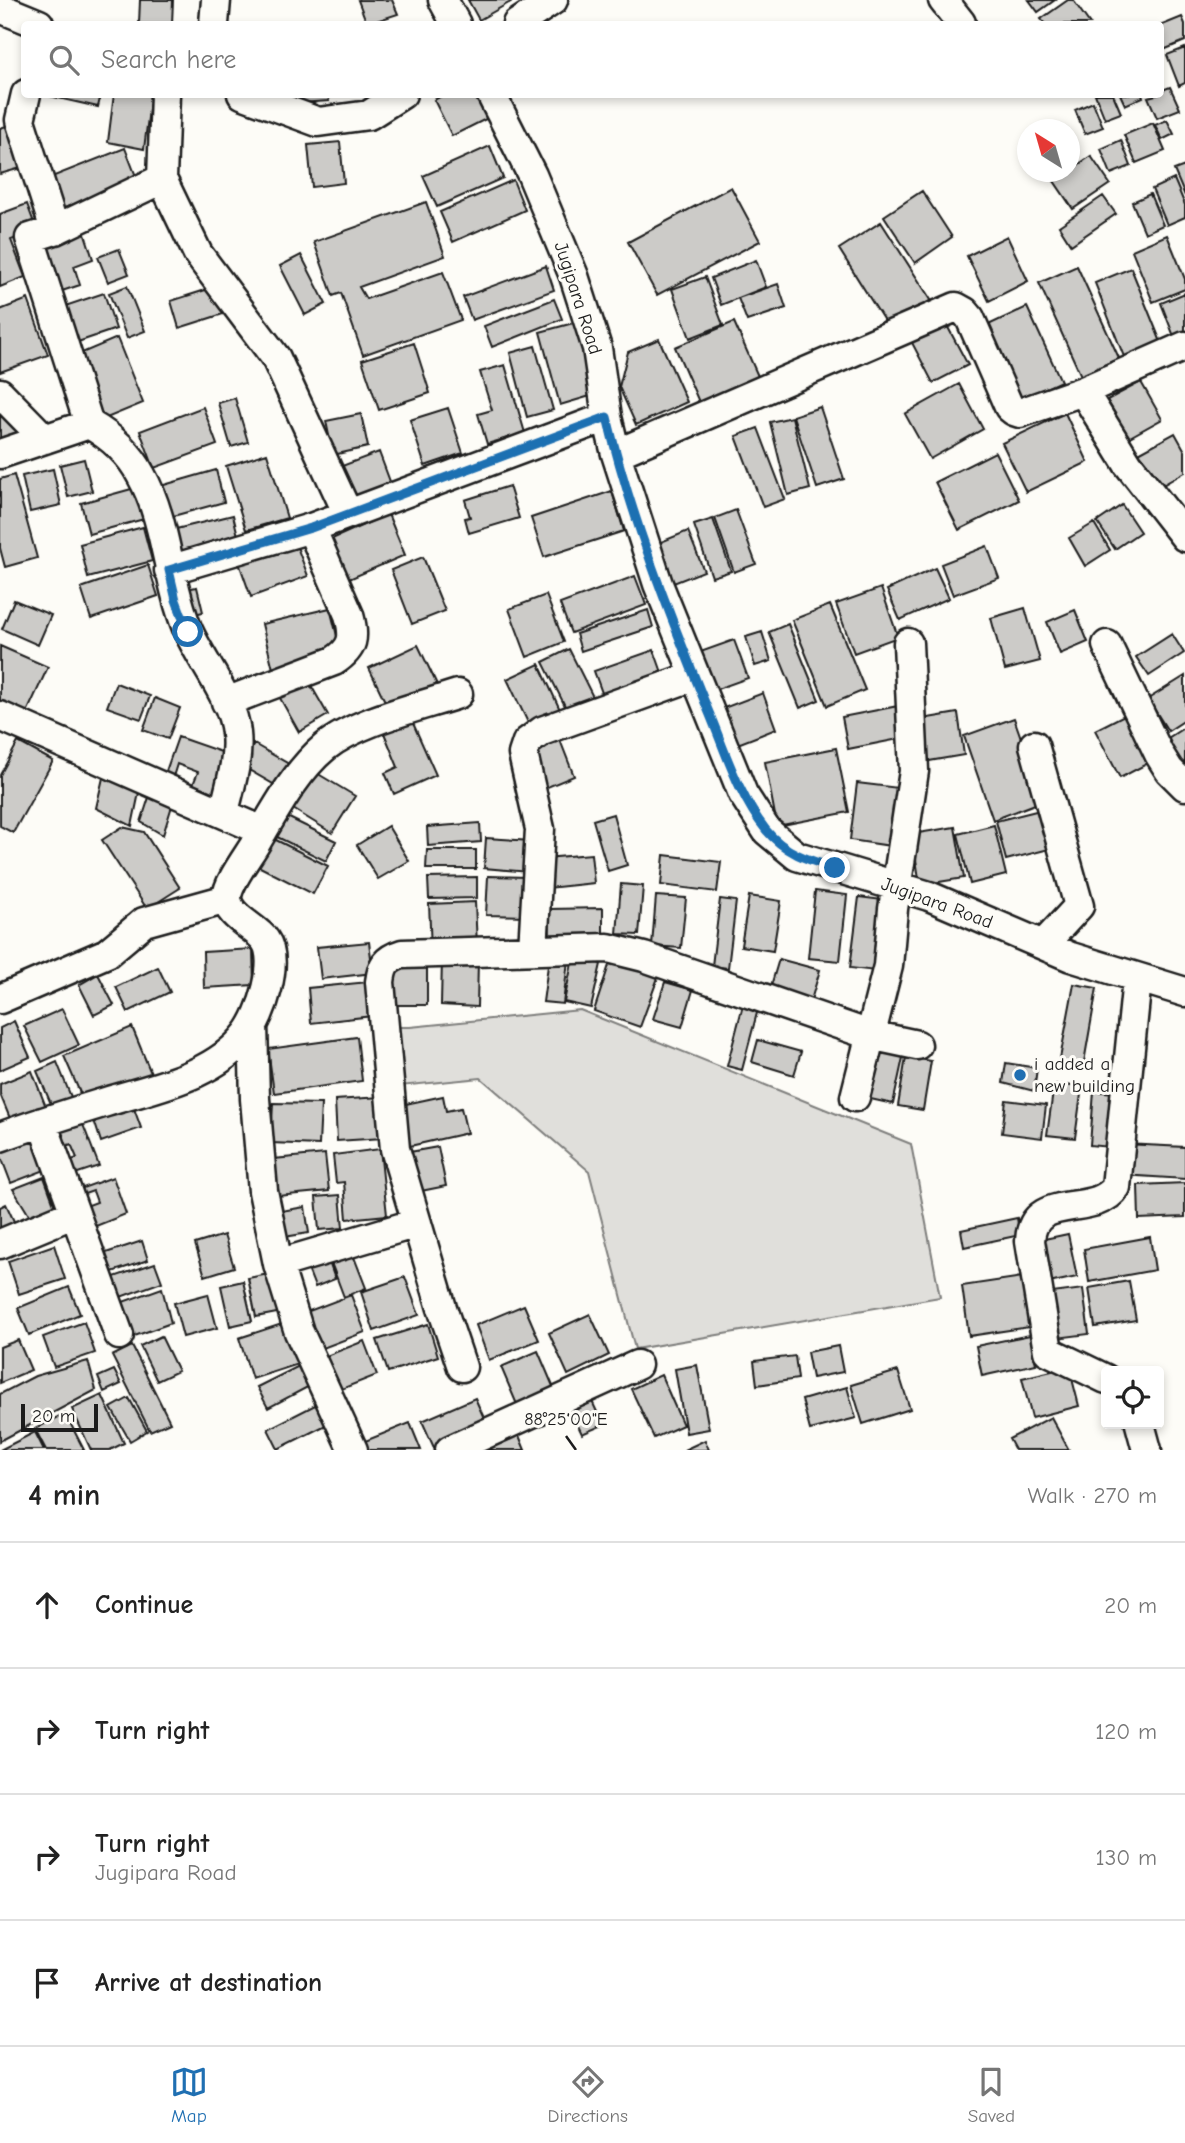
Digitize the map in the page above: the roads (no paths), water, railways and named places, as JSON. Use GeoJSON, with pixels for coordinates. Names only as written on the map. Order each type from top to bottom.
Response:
{"type":"FeatureCollection","features":[{"type":"Feature","properties":{"kind":"street"},"geometry":{"type":"LineString","coordinates":[[214,21],[216,0]]}},
{"type":"Feature","properties":{"kind":"street"},"geometry":{"type":"LineString","coordinates":[[443,0],[454,21]]}},
{"type":"Feature","properties":{"kind":"street"},"geometry":{"type":"LineString","coordinates":[[522,21],[553,0]]}},
{"type":"Feature","properties":{"kind":"street"},"geometry":{"type":"LineString","coordinates":[[943,0],[959,21]]}},
{"type":"Feature","properties":{"kind":"street"},"geometry":{"type":"LineString","coordinates":[[0,9],[31,21]]}},
{"type":"Feature","properties":{"kind":"street"},"geometry":{"type":"LineString","coordinates":[[25,98],[20,120],[55,230]]}},
{"type":"Feature","properties":{"kind":"street"},"geometry":{"type":"LineString","coordinates":[[164,98],[162,179],[198,254],[276,358],[348,514]]}},
{"type":"Feature","properties":{"kind":"street"},"geometry":{"type":"LineString","coordinates":[[253,98],[318,122],[369,115],[396,98]]}},
{"type":"Feature","properties":{"kind":"street","name":"Jugipara Road"},"geometry":{"type":"LineString","coordinates":[[493,98],[532,175],[574,276],[597,348],[607,417],[616,454],[658,584],[743,794],[767,831],[797,856],[929,896],[1043,945],[1137,979],[1185,992]]}},
{"type":"Feature","properties":{"kind":"street"},"geometry":{"type":"LineString","coordinates":[[162,179],[55,230],[30,238],[89,424],[110,436],[130,456],[142,477],[154,505],[176,600],[188,632],[226,702],[236,731],[236,760],[224,812]]}},
{"type":"Feature","properties":{"kind":"street"},"geometry":{"type":"LineString","coordinates":[[616,454],[956,307],[970,318],[1007,402],[1014,411],[1020,413],[1083,391],[1185,346]]}},
{"type":"Feature","properties":{"kind":"street"},"geometry":{"type":"LineString","coordinates":[[1083,391],[1128,464],[1185,537]]}},
{"type":"Feature","properties":{"kind":"street"},"geometry":{"type":"LineString","coordinates":[[0,393],[45,439]]}},
{"type":"Feature","properties":{"kind":"street"},"geometry":{"type":"LineString","coordinates":[[169,570],[311,528],[607,417]]}},
{"type":"Feature","properties":{"kind":"street"},"geometry":{"type":"LineString","coordinates":[[0,454],[89,424]]}},
{"type":"Feature","properties":{"kind":"street"},"geometry":{"type":"LineString","coordinates":[[226,702],[334,661],[346,653],[353,642],[349,615],[311,528]]}},
{"type":"Feature","properties":{"kind":"street"},"geometry":{"type":"LineString","coordinates":[[855,1097],[888,966],[914,771],[908,643]]}},
{"type":"Feature","properties":{"kind":"street"},"geometry":{"type":"LineString","coordinates":[[1107,645],[1159,754],[1169,770],[1184,784]]}},
{"type":"Feature","properties":{"kind":"street"},"geometry":{"type":"LineString","coordinates":[[533,950],[540,829],[523,754],[527,742],[541,731],[694,676]]}},
{"type":"Feature","properties":{"kind":"street"},"geometry":{"type":"LineString","coordinates":[[2,1131],[42,1122],[181,1078],[215,1063],[242,1040],[253,1026],[268,993],[270,949],[260,934],[232,910],[227,899],[231,886],[263,831],[303,770],[326,746],[354,729],[458,694]]}},
{"type":"Feature","properties":{"kind":"street"},"geometry":{"type":"LineString","coordinates":[[0,716],[263,831]]}},
{"type":"Feature","properties":{"kind":"street"},"geometry":{"type":"LineString","coordinates":[[1034,745],[1079,906],[1043,945]]}},
{"type":"Feature","properties":{"kind":"street"},"geometry":{"type":"LineString","coordinates":[[0,999],[107,953],[144,922],[227,899]]}},
{"type":"Feature","properties":{"kind":"street"},"geometry":{"type":"LineString","coordinates":[[462,1367],[395,1149],[385,1050],[381,971],[385,962],[402,954],[608,948],[644,957],[870,1035],[917,1045]]}},
{"type":"Feature","properties":{"kind":"street"},"geometry":{"type":"LineString","coordinates":[[1101,1376],[1048,1351],[1030,1228],[1037,1217],[1102,1199],[1111,1195],[1116,1187],[1137,979]]}},
{"type":"Feature","properties":{"kind":"street"},"geometry":{"type":"LineString","coordinates":[[253,1026],[255,1099],[263,1191],[278,1264],[299,1332],[354,1450]]}},
{"type":"Feature","properties":{"kind":"street"},"geometry":{"type":"LineString","coordinates":[[42,1122],[119,1335]]}},
{"type":"Feature","properties":{"kind":"street"},"geometry":{"type":"LineString","coordinates":[[0,1244],[75,1213]]}},
{"type":"Feature","properties":{"kind":"street"},"geometry":{"type":"LineString","coordinates":[[278,1264],[417,1223]]}},
{"type":"Feature","properties":{"kind":"street"},"geometry":{"type":"LineString","coordinates":[[450,1450],[637,1365]]}},
{"type":"Feature","properties":{"kind":"street"},"geometry":{"type":"LineString","coordinates":[[1141,1429],[1147,1450]]}},
{"type":"Feature","properties":{"kind":"place","name":"i added a new building"},"geometry":{"type":"Point","coordinates":[1020,1075]}}]}
